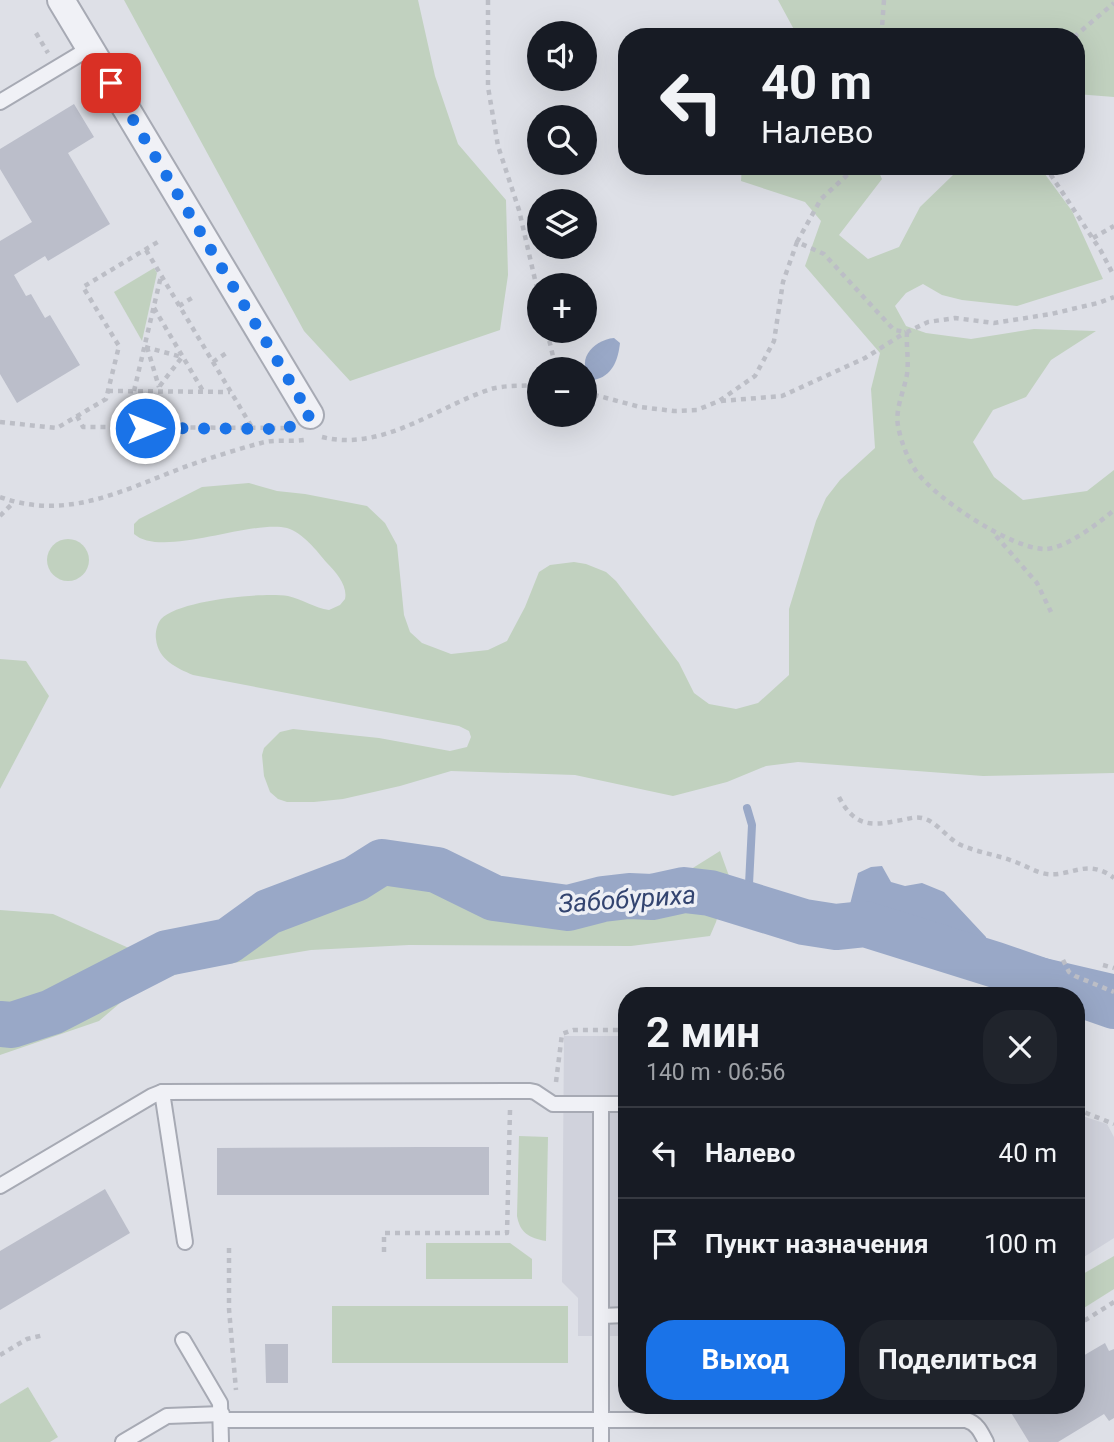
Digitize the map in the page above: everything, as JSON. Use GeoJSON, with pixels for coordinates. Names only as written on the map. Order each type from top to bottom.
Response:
{"type":"FeatureCollection","features":[{"type":"Feature","properties":{"kind":"street"},"geometry":{"type":"LineString","coordinates":[[61,0],[310,415]]}},
{"type":"Feature","properties":{"kind":"lane"},"geometry":{"type":"LineString","coordinates":[[0,102],[90,48]]}},
{"type":"Feature","properties":{"kind":"lane"},"geometry":{"type":"LineString","coordinates":[[0,1186],[162,1092],[511,1091],[535,1092],[546,1102],[553,1104],[618,1104]]}},
{"type":"Feature","properties":{"kind":"lane"},"geometry":{"type":"LineString","coordinates":[[162,1092],[185,1242]]}},
{"type":"Feature","properties":{"kind":"lane"},"geometry":{"type":"LineString","coordinates":[[601,1104],[601,1442]]}},
{"type":"Feature","properties":{"kind":"lane"},"geometry":{"type":"LineString","coordinates":[[601,1315],[618,1315]]}},
{"type":"Feature","properties":{"kind":"lane"},"geometry":{"type":"LineString","coordinates":[[183,1340],[216,1395],[221,1417],[221,1442]]}},
{"type":"Feature","properties":{"kind":"lane"},"geometry":{"type":"LineString","coordinates":[[123,1442],[167,1416],[239,1420],[966,1420],[978,1427],[986,1442]]}},
{"type":"Feature","properties":{"kind":"path"},"geometry":{"type":"LineString","coordinates":[[488,0],[488,87],[496,134],[519,210],[533,273]]}},
{"type":"Feature","properties":{"kind":"path"},"geometry":{"type":"LineString","coordinates":[[883,28],[884,0]]}},
{"type":"Feature","properties":{"kind":"path"},"geometry":{"type":"LineString","coordinates":[[1085,28],[1114,3]]}},
{"type":"Feature","properties":{"kind":"path"},"geometry":{"type":"LineString","coordinates":[[597,395],[640,407],[674,411],[697,410],[719,401],[755,376],[774,341],[783,282],[797,242],[821,199],[847,175]]}},
{"type":"Feature","properties":{"kind":"path"},"geometry":{"type":"LineString","coordinates":[[1051,175],[1093,238],[1114,276]]}},
{"type":"Feature","properties":{"kind":"path"},"geometry":{"type":"LineString","coordinates":[[1093,238],[1114,226]]}},
{"type":"Feature","properties":{"kind":"path"},"geometry":{"type":"LineString","coordinates":[[0,422],[57,428],[106,399],[119,346],[83,287],[161,240]]}},
{"type":"Feature","properties":{"kind":"path"},"geometry":{"type":"LineString","coordinates":[[797,242],[824,254],[866,297],[886,323],[894,330],[907,332]]}},
{"type":"Feature","properties":{"kind":"path"},"geometry":{"type":"LineString","coordinates":[[145,250],[253,429]]}},
{"type":"Feature","properties":{"kind":"path"},"geometry":{"type":"LineString","coordinates":[[134,391],[161,276]]}},
{"type":"Feature","properties":{"kind":"path"},"geometry":{"type":"LineString","coordinates":[[179,306],[195,296]]}},
{"type":"Feature","properties":{"kind":"path"},"geometry":{"type":"LineString","coordinates":[[719,401],[782,396],[865,358],[928,322],[955,318],[994,323],[1051,314],[1114,297]]}},
{"type":"Feature","properties":{"kind":"path"},"geometry":{"type":"LineString","coordinates":[[153,308],[204,392]]}},
{"type":"Feature","properties":{"kind":"path"},"geometry":{"type":"LineString","coordinates":[[907,332],[907,375],[897,414],[906,452],[916,471],[927,482],[993,533],[1037,583],[1051,612]]}},
{"type":"Feature","properties":{"kind":"path"},"geometry":{"type":"LineString","coordinates":[[146,347],[183,357]]}},
{"type":"Feature","properties":{"kind":"path"},"geometry":{"type":"LineString","coordinates":[[146,347],[158,390]]}},
{"type":"Feature","properties":{"kind":"path"},"geometry":{"type":"LineString","coordinates":[[213,362],[229,352]]}},
{"type":"Feature","properties":{"kind":"path"},"geometry":{"type":"LineString","coordinates":[[145,428],[158,390],[183,357]]}},
{"type":"Feature","properties":{"kind":"path"},"geometry":{"type":"LineString","coordinates":[[0,497],[14,502],[50,507],[110,496],[191,465],[264,442],[285,442],[320,436],[349,440],[397,431],[492,389],[527,386]]}},
{"type":"Feature","properties":{"kind":"path"},"geometry":{"type":"LineString","coordinates":[[108,391],[231,392]]}},
{"type":"Feature","properties":{"kind":"path"},"geometry":{"type":"LineString","coordinates":[[77,416],[83,427],[286,429],[310,415]]}},
{"type":"Feature","properties":{"kind":"path"},"geometry":{"type":"LineString","coordinates":[[0,516],[14,502]]}},
{"type":"Feature","properties":{"kind":"path"},"geometry":{"type":"LineString","coordinates":[[993,533],[1016,542],[1049,549],[1097,525],[1114,510]]}},
{"type":"Feature","properties":{"kind":"path"},"geometry":{"type":"LineString","coordinates":[[839,797],[847,812],[861,821],[876,825],[920,817],[934,823],[944,834],[961,845],[1017,862],[1044,874],[1076,868],[1095,869],[1114,878]]}},
{"type":"Feature","properties":{"kind":"path"},"geometry":{"type":"LineString","coordinates":[[1063,960],[1069,972],[1075,976],[1114,992]]}},
{"type":"Feature","properties":{"kind":"path"},"geometry":{"type":"LineString","coordinates":[[1102,965],[1114,968]]}},
{"type":"Feature","properties":{"kind":"path"},"geometry":{"type":"LineString","coordinates":[[546,1102],[556,1083],[562,1034],[573,1030],[618,1030]]}},
{"type":"Feature","properties":{"kind":"path"},"geometry":{"type":"LineString","coordinates":[[384,1252],[384,1233],[507,1233],[511,1091]]}},
{"type":"Feature","properties":{"kind":"path"},"geometry":{"type":"LineString","coordinates":[[1085,1113],[1114,1124]]}},
{"type":"Feature","properties":{"kind":"path"},"geometry":{"type":"LineString","coordinates":[[229,1248],[229,1309],[239,1420]]}},
{"type":"Feature","properties":{"kind":"path"},"geometry":{"type":"LineString","coordinates":[[1085,1320],[1114,1302]]}},
{"type":"Feature","properties":{"kind":"path"},"geometry":{"type":"LineString","coordinates":[[0,1355],[27,1339],[44,1335]]}},
{"type":"Feature","properties":{"kind":"shaded area"},"geometry":{"type":"Polygon","coordinates":[[[564,1036],[618,1036],[618,1336],[578,1336],[578,1298],[562,1282],[564,1036]]]}},
{"type":"Feature","properties":{"kind":"shaded area"},"geometry":{"type":"Polygon","coordinates":[[[1085,1117],[1107,1124],[1114,1137],[1114,1238],[1085,1256],[1085,1117]]]}},
{"type":"Feature","properties":{"kind":"green space"},"geometry":{"type":"Polygon","coordinates":[[[124,0],[418,0],[435,76],[458,144],[506,200],[508,275],[500,330],[350,381],[304,331],[124,0]]]}},
{"type":"Feature","properties":{"kind":"green space"},"geometry":{"type":"Polygon","coordinates":[[[778,0],[1114,0],[1114,97],[1085,95],[1085,28],[793,28],[778,0]]]}},
{"type":"Feature","properties":{"kind":"green space"},"geometry":{"type":"Polygon","coordinates":[[[741,175],[880,175],[882,179],[839,235],[868,259],[899,247],[920,207],[953,175],[1046,175],[1072,211],[1103,279],[1017,306],[962,300],[942,295],[923,284],[906,293],[895,306],[906,326],[926,333],[971,339],[1034,329],[1096,331],[1051,360],[1026,397],[993,410],[973,442],[994,477],[1023,500],[1087,491],[1114,470],[1114,773],[983,776],[798,762],[766,766],[727,782],[673,796],[575,775],[451,771],[343,799],[287,802],[278,799],[270,792],[264,776],[262,755],[264,748],[280,732],[293,729],[379,738],[450,751],[467,747],[471,737],[469,731],[459,726],[193,675],[164,658],[156,639],[158,623],[171,612],[185,607],[222,599],[276,595],[293,597],[329,610],[340,605],[345,599],[343,584],[334,571],[304,538],[287,528],[252,529],[165,542],[147,541],[134,534],[134,524],[139,519],[202,487],[249,483],[277,491],[367,506],[385,523],[397,545],[404,615],[410,632],[422,643],[451,654],[488,650],[507,641],[539,572],[550,565],[574,562],[606,572],[616,581],[679,663],[694,693],[709,704],[736,709],[758,703],[789,675],[789,609],[816,521],[826,498],[840,480],[875,448],[871,389],[880,353],[805,266],[821,221],[805,202],[741,181],[741,175]]]}},
{"type":"Feature","properties":{"kind":"green space"},"geometry":{"type":"Polygon","coordinates":[[[154,268],[157,273],[142,341],[114,292],[154,268]]]}},
{"type":"Feature","properties":{"kind":"green space"},"geometry":{"type":"Polygon","coordinates":[[[68,539],[83,545],[89,560],[83,575],[68,581],[53,575],[47,560],[53,545],[68,539]]]}},
{"type":"Feature","properties":{"kind":"green space"},"geometry":{"type":"Polygon","coordinates":[[[0,659],[26,661],[49,696],[0,789],[0,659]]]}},
{"type":"Feature","properties":{"kind":"green space"},"geometry":{"type":"Polygon","coordinates":[[[720,851],[729,876],[710,936],[631,946],[409,945],[311,950],[221,965],[141,985],[99,1021],[0,1055],[0,910],[53,914],[131,949],[287,899],[378,856],[431,861],[500,891],[559,895],[688,871],[720,851]]]}},
{"type":"Feature","properties":{"kind":"green space"},"geometry":{"type":"Polygon","coordinates":[[[519,1136],[548,1137],[546,1241],[526,1234],[518,1222],[519,1136]]]}},
{"type":"Feature","properties":{"kind":"green space"},"geometry":{"type":"Polygon","coordinates":[[[426,1243],[510,1243],[532,1259],[532,1279],[426,1279],[426,1243]]]}},
{"type":"Feature","properties":{"kind":"green space"},"geometry":{"type":"Polygon","coordinates":[[[1114,1256],[1114,1289],[1085,1307],[1085,1273],[1114,1256]]]}},
{"type":"Feature","properties":{"kind":"green space"},"geometry":{"type":"Polygon","coordinates":[[[332,1306],[568,1306],[568,1363],[332,1363],[332,1306]]]}},
{"type":"Feature","properties":{"kind":"green space"},"geometry":{"type":"Polygon","coordinates":[[[28,1387],[58,1437],[50,1442],[0,1442],[0,1404],[28,1387]]]}},
{"type":"Feature","properties":{"kind":"water"},"geometry":{"type":"Polygon","coordinates":[[[614,338],[620,343],[618,356],[610,371],[597,379],[597,357],[586,357],[592,348],[614,338]]]}},
{"type":"Feature","properties":{"kind":"water"},"geometry":{"type":"Polygon","coordinates":[[[882,866],[891,882],[905,886],[922,883],[944,892],[986,937],[987,951],[977,965],[933,952],[858,942],[846,934],[847,916],[858,873],[871,867],[882,866]]]}},
{"type":"Feature","properties":{"kind":"building"},"geometry":{"type":"Polygon","coordinates":[[[74,104],[94,137],[68,153],[110,224],[48,261],[45,256],[14,275],[26,296],[31,294],[45,318],[50,315],[80,365],[17,403],[0,374],[0,241],[32,222],[0,169],[0,149],[74,104]]]}},
{"type":"Feature","properties":{"kind":"building"},"geometry":{"type":"Polygon","coordinates":[[[489,1147],[489,1195],[217,1195],[217,1148],[489,1147]]]}},
{"type":"Feature","properties":{"kind":"building"},"geometry":{"type":"Polygon","coordinates":[[[105,1189],[130,1233],[0,1310],[0,1251],[105,1189]]]}},
{"type":"Feature","properties":{"kind":"building"},"geometry":{"type":"Polygon","coordinates":[[[1105,1343],[1109,1351],[1114,1349],[1114,1418],[1109,1421],[1104,1414],[1058,1442],[1029,1442],[1012,1414],[1085,1414],[1085,1355],[1105,1343]]]}},
{"type":"Feature","properties":{"kind":"building"},"geometry":{"type":"Polygon","coordinates":[[[265,1344],[288,1344],[288,1383],[266,1383],[265,1344]]]}},
{"type":"Feature","properties":{"kind":"waterway"},"geometry":{"type":"LineString","coordinates":[[747,808],[752,825],[748,904]]}},
{"type":"Feature","properties":{"kind":"waterway","name":"Забобуриха"},"geometry":{"type":"LineString","coordinates":[[0,1024],[12,1025],[52,1012],[167,953],[228,941],[268,912],[355,879],[382,862],[437,870],[494,898],[568,908],[603,899],[652,897],[684,890],[710,893],[804,922],[836,927],[865,924],[1059,987]]}},
{"type":"Feature","properties":{"kind":"waterway"},"geometry":{"type":"LineString","coordinates":[[996,965],[1011,958],[1023,957],[1114,978]]}},
{"type":"Feature","properties":{"kind":"waterway","name":"Забобуриха"},"geometry":{"type":"LineString","coordinates":[[1085,996],[1114,1006]]}},
{"type":"Feature","properties":{"kind":"route"},"geometry":{"type":"LineString","coordinates":[[111,83],[310,415],[286,429],[145,428]]}}]}
